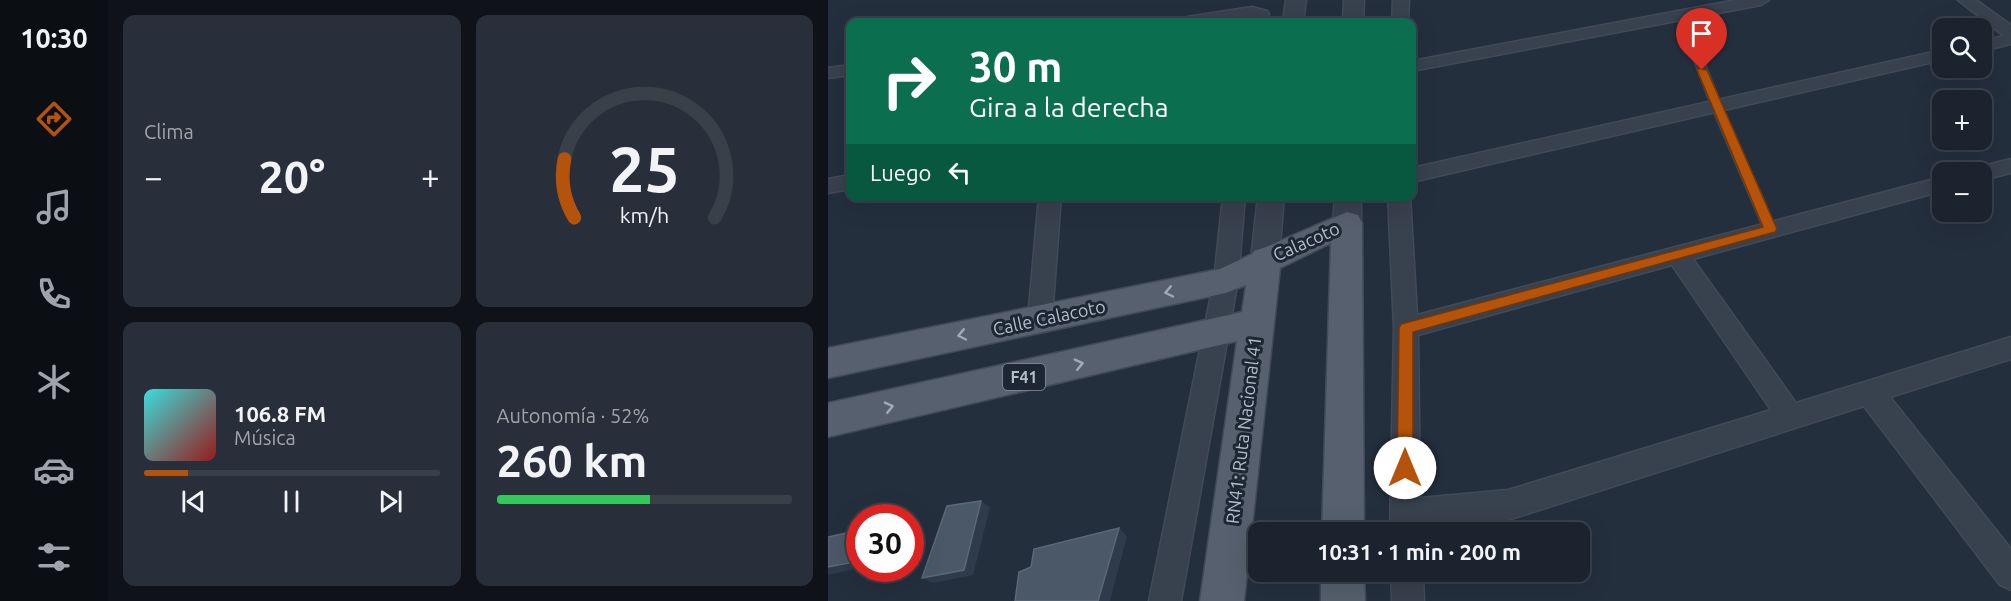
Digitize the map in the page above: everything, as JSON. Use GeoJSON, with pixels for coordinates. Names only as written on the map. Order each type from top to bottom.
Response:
{"type":"FeatureCollection","features":[{"type":"Feature","properties":{"kind":"main road","name":"Calacoto"},"geometry":{"type":"LineString","coordinates":[[1265,260],[1347,210]]}},
{"type":"Feature","properties":{"kind":"main road"},"geometry":{"type":"LineString","coordinates":[[1343,522],[1347,210]]}},
{"type":"Feature","properties":{"kind":"main road","name":"Calle Calacoto"},"geometry":{"type":"LineString","coordinates":[[828,363],[1226,280],[1265,260]]}},
{"type":"Feature","properties":{"kind":"main road","name":"RN41: Ruta Nacional 41"},"geometry":{"type":"LineString","coordinates":[[1222,601],[1265,260]]}},
{"type":"Feature","properties":{"kind":"main road","name":"F41"},"geometry":{"type":"LineString","coordinates":[[829,424],[1257,323]]}},
{"type":"Feature","properties":{"kind":"main road"},"geometry":{"type":"LineString","coordinates":[[1343,582],[1344,601]]}},
{"type":"Feature","properties":{"kind":"street"},"geometry":{"type":"LineString","coordinates":[[1204,0],[1209,18]]}},
{"type":"Feature","properties":{"kind":"street"},"geometry":{"type":"LineString","coordinates":[[1294,18],[1296,0]]}},
{"type":"Feature","properties":{"kind":"street"},"geometry":{"type":"LineString","coordinates":[[1353,18],[1354,0]]}},
{"type":"Feature","properties":{"kind":"street"},"geometry":{"type":"LineString","coordinates":[[1400,18],[1401,0]]}},
{"type":"Feature","properties":{"kind":"street"},"geometry":{"type":"LineString","coordinates":[[1416,65],[1761,0]]}},
{"type":"Feature","properties":{"kind":"street"},"geometry":{"type":"LineString","coordinates":[[1966,0],[2011,33]]}},
{"type":"Feature","properties":{"kind":"street"},"geometry":{"type":"LineString","coordinates":[[1224,18],[1252,12],[1260,18]]}},
{"type":"Feature","properties":{"kind":"street"},"geometry":{"type":"LineString","coordinates":[[1992,44],[2011,39]]}},
{"type":"Feature","properties":{"kind":"street"},"geometry":{"type":"LineString","coordinates":[[1416,174],[1932,57]]}},
{"type":"Feature","properties":{"kind":"street"},"geometry":{"type":"LineString","coordinates":[[828,73],[846,71]]}},
{"type":"Feature","properties":{"kind":"street"},"geometry":{"type":"LineString","coordinates":[[1992,171],[2011,166]]}},
{"type":"Feature","properties":{"kind":"street"},"geometry":{"type":"LineString","coordinates":[[828,186],[846,183]]}},
{"type":"Feature","properties":{"kind":"street"},"geometry":{"type":"LineString","coordinates":[[1406,328],[1932,187]]}},
{"type":"Feature","properties":{"kind":"street"},"geometry":{"type":"LineString","coordinates":[[1040,319],[1050,201]]}},
{"type":"Feature","properties":{"kind":"street"},"geometry":{"type":"LineString","coordinates":[[1165,601],[1226,280],[1234,201]]}},
{"type":"Feature","properties":{"kind":"street"},"geometry":{"type":"LineString","coordinates":[[1265,260],[1271,201]]}},
{"type":"Feature","properties":{"kind":"street"},"geometry":{"type":"LineString","coordinates":[[1399,201],[1406,328],[1405,522]]}},
{"type":"Feature","properties":{"kind":"street"},"geometry":{"type":"LineString","coordinates":[[1677,254],[1790,416]]}},
{"type":"Feature","properties":{"kind":"street"},"geometry":{"type":"LineString","coordinates":[[1411,522],[1508,505],[2011,348]]}},
{"type":"Feature","properties":{"kind":"street"},"geometry":{"type":"LineString","coordinates":[[1869,391],[2011,574]]}},
{"type":"Feature","properties":{"kind":"street"},"geometry":{"type":"LineString","coordinates":[[1407,582],[1408,601]]}},
{"type":"Feature","properties":{"kind":"lane"},"geometry":{"type":"LineString","coordinates":[[1681,15],[1770,229]]}},
{"type":"Feature","properties":{"kind":"building"},"geometry":{"type":"Polygon","coordinates":[[[981,501],[964,570],[924,578],[924,572],[947,506],[981,501]]]}},
{"type":"Feature","properties":{"kind":"building"},"geometry":{"type":"Polygon","coordinates":[[[1119,528],[1098,601],[1015,601],[1019,572],[1031,567],[1034,549],[1119,528]]]}},
{"type":"Feature","properties":{"kind":"building"},"geometry":{"type":"Polygon","coordinates":[[[846,533],[846,564],[828,567],[828,537],[846,533]]]}},
{"type":"Feature","properties":{"kind":"route"},"geometry":{"type":"LineString","coordinates":[[1405,468],[1406,328],[1770,229],[1702,70]]}}]}
